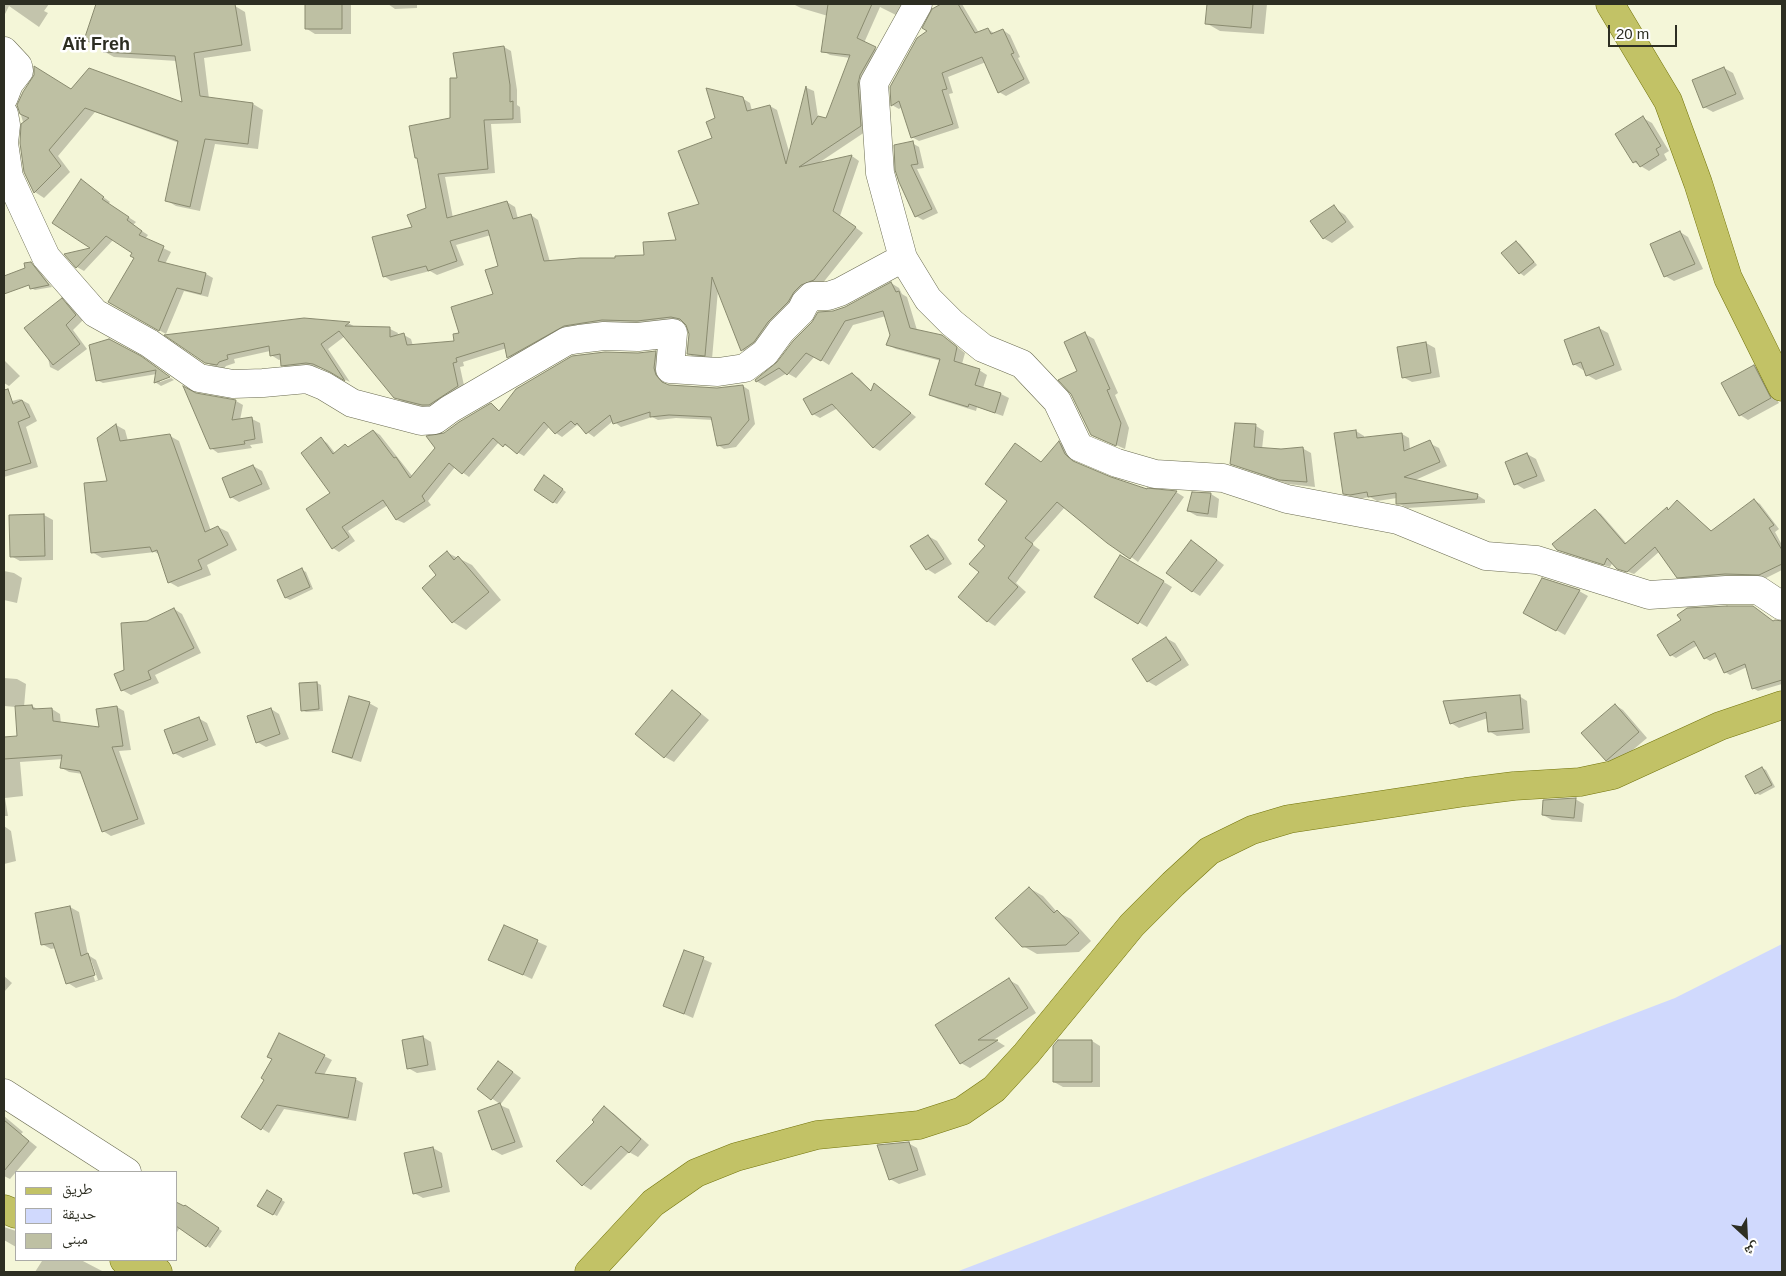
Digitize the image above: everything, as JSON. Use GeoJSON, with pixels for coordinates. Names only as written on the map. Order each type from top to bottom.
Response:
{"type":"FeatureCollection","features":[{"type":"Feature","properties":{"kind":"main road"},"geometry":{"type":"LineString","coordinates":[[1610,4],[1668,101],[1698,183],[1728,278],[1782,387]]}},
{"type":"Feature","properties":{"kind":"main road"},"geometry":{"type":"LineString","coordinates":[[589,1272],[653,1203],[696,1173],[736,1157],[817,1135],[919,1125],[962,1112],[994,1089],[1026,1054],[1132,925],[1173,884],[1209,851],[1252,830],[1299,818],[1466,792],[1514,786],[1580,782],[1613,775],[1720,726],[1782,705]]}},
{"type":"Feature","properties":{"kind":"main road"},"geometry":{"type":"LineString","coordinates":[[4,1207],[15,1213]]}},
{"type":"Feature","properties":{"kind":"main road"},"geometry":{"type":"LineString","coordinates":[[127,1261],[158,1272]]}},
{"type":"Feature","properties":{"kind":"street"},"geometry":{"type":"LineString","coordinates":[[918,4],[874,83],[880,173],[903,258],[928,299],[952,323],[983,348],[1022,364],[1034,376],[1057,401],[1079,447],[1117,463],[1155,474],[1224,478],[1287,499],[1398,520],[1486,556],[1537,560],[1649,595],[1718,590],[1758,590],[1782,606]]}},
{"type":"Feature","properties":{"kind":"street"},"geometry":{"type":"LineString","coordinates":[[4,51],[18,66],[18,70],[9,84],[4,97]]}},
{"type":"Feature","properties":{"kind":"street"},"geometry":{"type":"LineString","coordinates":[[4,114],[6,125],[4,143],[9,177],[46,257],[95,313],[149,343],[199,378],[233,384],[308,379],[324,386],[352,403],[421,421],[435,420],[450,409],[567,341],[578,339],[604,336],[638,337],[673,333],[670,369],[718,372],[745,368],[765,353],[781,331],[801,311],[805,303],[812,296],[828,296],[840,292],[903,258]]}},
{"type":"Feature","properties":{"kind":"street"},"geometry":{"type":"LineString","coordinates":[[4,1093],[125,1171]]}},
{"type":"Feature","properties":{"kind":"green space"},"geometry":{"type":"Polygon","coordinates":[[[1782,944],[1782,1272],[956,1272],[1675,998],[1782,944]]]}},
{"type":"Feature","properties":{"kind":"building"},"geometry":{"type":"Polygon","coordinates":[[[96,4],[235,4],[242,45],[194,53],[200,96],[253,103],[248,144],[205,139],[190,207],[165,201],[178,141],[85,108],[49,150],[61,166],[34,193],[24,172],[20,143],[21,124],[29,118],[20,114],[17,105],[34,75],[34,66],[71,89],[89,68],[182,102],[175,56],[103,52],[107,48],[84,40],[96,4]]]}},
{"type":"Feature","properties":{"kind":"building"},"geometry":{"type":"Polygon","coordinates":[[[305,4],[342,4],[342,29],[305,29],[305,4]]]}},
{"type":"Feature","properties":{"kind":"building"},"geometry":{"type":"Polygon","coordinates":[[[828,4],[872,4],[857,38],[876,47],[860,75],[858,84],[861,126],[799,167],[852,155],[833,211],[856,227],[814,280],[801,285],[788,302],[768,322],[754,342],[741,351],[712,277],[705,356],[687,354],[689,334],[686,325],[680,319],[671,317],[637,321],[602,320],[564,326],[507,358],[504,343],[456,358],[457,362],[453,363],[458,386],[429,405],[394,398],[339,331],[321,344],[345,381],[313,364],[281,366],[280,354],[270,356],[269,346],[227,355],[228,359],[219,362],[217,365],[205,363],[164,335],[304,318],[350,322],[345,326],[390,327],[390,337],[404,333],[407,345],[454,341],[453,334],[459,333],[451,307],[493,294],[485,270],[498,266],[488,230],[450,241],[457,261],[428,271],[426,266],[383,277],[372,237],[412,227],[407,215],[426,208],[409,126],[450,118],[450,78],[457,78],[453,53],[504,46],[510,85],[510,102],[513,101],[513,119],[484,120],[488,169],[438,174],[447,218],[507,201],[513,219],[531,214],[544,261],[644,255],[643,242],[676,240],[668,213],[699,204],[678,151],[712,138],[706,122],[715,118],[706,88],[743,97],[747,111],[770,105],[786,164],[806,86],[812,125],[818,116],[826,118],[850,55],[821,52],[828,4]]]}},
{"type":"Feature","properties":{"kind":"building"},"geometry":{"type":"Polygon","coordinates":[[[941,4],[958,4],[975,33],[988,28],[991,34],[1003,29],[1014,53],[1011,54],[1024,79],[998,93],[982,57],[942,73],[947,89],[942,90],[953,124],[911,138],[899,101],[891,106],[890,87],[917,38],[927,31],[922,28],[932,9],[941,4]]]}},
{"type":"Feature","properties":{"kind":"building"},"geometry":{"type":"Polygon","coordinates":[[[1207,4],[1253,4],[1251,28],[1205,24],[1207,4]]]}},
{"type":"Feature","properties":{"kind":"building"},"geometry":{"type":"Polygon","coordinates":[[[1724,67],[1736,94],[1703,108],[1692,80],[1724,67]]]}},
{"type":"Feature","properties":{"kind":"building"},"geometry":{"type":"Polygon","coordinates":[[[1643,116],[1661,146],[1656,149],[1659,155],[1640,167],[1636,161],[1633,163],[1615,134],[1643,116]]]}},
{"type":"Feature","properties":{"kind":"building"},"geometry":{"type":"Polygon","coordinates":[[[913,141],[918,164],[911,165],[932,209],[915,217],[895,170],[894,145],[913,141]]]}},
{"type":"Feature","properties":{"kind":"building"},"geometry":{"type":"Polygon","coordinates":[[[81,179],[104,197],[102,199],[129,217],[127,220],[142,231],[139,235],[164,246],[158,261],[206,273],[201,294],[177,288],[159,331],[108,302],[134,258],[130,256],[132,253],[106,236],[76,268],[64,254],[90,248],[52,223],[81,179]]]}},
{"type":"Feature","properties":{"kind":"building"},"geometry":{"type":"Polygon","coordinates":[[[1334,205],[1346,222],[1323,239],[1310,221],[1334,205]]]}},
{"type":"Feature","properties":{"kind":"building"},"geometry":{"type":"Polygon","coordinates":[[[1680,231],[1695,264],[1664,277],[1650,244],[1680,231]]]}},
{"type":"Feature","properties":{"kind":"building"},"geometry":{"type":"Polygon","coordinates":[[[1516,241],[1534,262],[1519,274],[1501,253],[1516,241]]]}},
{"type":"Feature","properties":{"kind":"building"},"geometry":{"type":"Polygon","coordinates":[[[31,262],[49,285],[30,289],[29,285],[4,294],[4,276],[25,268],[24,263],[31,262]]]}},
{"type":"Feature","properties":{"kind":"building"},"geometry":{"type":"Polygon","coordinates":[[[891,282],[896,292],[899,291],[910,328],[942,335],[957,347],[954,361],[980,369],[975,385],[1001,393],[995,413],[969,404],[968,407],[929,395],[940,359],[886,345],[890,335],[883,311],[845,321],[821,361],[806,353],[787,375],[779,368],[756,382],[755,380],[777,362],[793,341],[812,322],[818,312],[833,311],[845,307],[891,282]]]}},
{"type":"Feature","properties":{"kind":"building"},"geometry":{"type":"Polygon","coordinates":[[[62,298],[76,315],[66,325],[80,344],[53,365],[24,328],[62,298]]]}},
{"type":"Feature","properties":{"kind":"building"},"geometry":{"type":"Polygon","coordinates":[[[1599,327],[1614,365],[1586,376],[1581,362],[1573,365],[1564,340],[1599,327]]]}},
{"type":"Feature","properties":{"kind":"building"},"geometry":{"type":"Polygon","coordinates":[[[1085,332],[1110,389],[1107,390],[1121,423],[1116,446],[1091,435],[1071,394],[1058,380],[1077,371],[1064,342],[1085,332]]]}},
{"type":"Feature","properties":{"kind":"building"},"geometry":{"type":"Polygon","coordinates":[[[109,339],[141,356],[170,377],[154,383],[156,370],[96,381],[89,345],[109,339]]]}},
{"type":"Feature","properties":{"kind":"building"},"geometry":{"type":"Polygon","coordinates":[[[1426,342],[1431,373],[1402,378],[1397,347],[1426,342]]]}},
{"type":"Feature","properties":{"kind":"building"},"geometry":{"type":"Polygon","coordinates":[[[656,351],[654,368],[656,375],[662,382],[669,385],[717,388],[743,385],[749,420],[729,444],[717,446],[711,417],[669,415],[650,417],[650,412],[613,424],[610,415],[586,434],[577,423],[575,425],[571,421],[555,434],[544,422],[517,454],[505,444],[503,447],[493,438],[462,474],[449,463],[422,496],[425,501],[396,520],[383,500],[342,527],[349,537],[332,549],[306,509],[330,493],[301,453],[321,437],[333,454],[345,444],[348,447],[373,430],[394,458],[396,457],[410,478],[435,448],[426,436],[444,433],[491,403],[499,411],[516,389],[572,356],[605,352],[638,353],[656,351]]]}},
{"type":"Feature","properties":{"kind":"building"},"geometry":{"type":"Polygon","coordinates":[[[1754,365],[1771,398],[1739,416],[1721,383],[1754,365]]]}},
{"type":"Feature","properties":{"kind":"building"},"geometry":{"type":"Polygon","coordinates":[[[852,373],[871,391],[874,383],[911,413],[873,448],[832,404],[812,415],[803,399],[852,373]]]}},
{"type":"Feature","properties":{"kind":"building"},"geometry":{"type":"Polygon","coordinates":[[[183,386],[196,393],[236,400],[232,420],[252,417],[255,439],[244,441],[245,444],[210,449],[183,386]]]}},
{"type":"Feature","properties":{"kind":"building"},"geometry":{"type":"Polygon","coordinates":[[[8,389],[13,404],[22,400],[30,417],[18,422],[31,463],[4,471],[4,390],[8,389]]]}},
{"type":"Feature","properties":{"kind":"building"},"geometry":{"type":"Polygon","coordinates":[[[1235,423],[1256,424],[1254,447],[1281,449],[1303,447],[1307,482],[1279,480],[1230,464],[1235,423]]]}},
{"type":"Feature","properties":{"kind":"building"},"geometry":{"type":"Polygon","coordinates":[[[116,424],[120,441],[170,434],[205,532],[218,526],[228,545],[198,560],[202,569],[168,583],[157,550],[152,552],[150,547],[91,553],[84,483],[107,481],[97,438],[116,424]]]}},
{"type":"Feature","properties":{"kind":"building"},"geometry":{"type":"Polygon","coordinates":[[[1356,430],[1357,438],[1402,433],[1404,451],[1430,440],[1440,462],[1404,477],[1478,494],[1477,499],[1396,504],[1396,493],[1368,497],[1367,492],[1350,495],[1343,494],[1334,433],[1356,430]]]}},
{"type":"Feature","properties":{"kind":"building"},"geometry":{"type":"Polygon","coordinates":[[[1059,441],[1065,454],[1073,461],[1111,477],[1147,489],[1177,491],[1130,559],[1107,543],[1057,502],[1025,538],[1033,544],[1008,578],[1018,587],[987,622],[958,597],[979,572],[969,564],[985,546],[978,540],[1007,501],[985,484],[1015,443],[1041,462],[1059,441]]]}},
{"type":"Feature","properties":{"kind":"building"},"geometry":{"type":"Polygon","coordinates":[[[1527,453],[1537,476],[1514,485],[1505,462],[1527,453]]]}},
{"type":"Feature","properties":{"kind":"building"},"geometry":{"type":"Polygon","coordinates":[[[253,465],[262,484],[230,498],[222,478],[253,465]]]}},
{"type":"Feature","properties":{"kind":"building"},"geometry":{"type":"Polygon","coordinates":[[[544,475],[563,489],[553,503],[534,490],[544,475]]]}},
{"type":"Feature","properties":{"kind":"building"},"geometry":{"type":"Polygon","coordinates":[[[1192,492],[1211,493],[1208,514],[1187,511],[1192,492]]]}},
{"type":"Feature","properties":{"kind":"building"},"geometry":{"type":"Polygon","coordinates":[[[1754,499],[1774,525],[1769,528],[1782,550],[1782,564],[1759,575],[1725,574],[1677,578],[1655,547],[1627,572],[1617,569],[1607,558],[1604,565],[1557,550],[1552,544],[1595,509],[1625,544],[1667,507],[1668,510],[1677,500],[1711,531],[1754,499]]]}},
{"type":"Feature","properties":{"kind":"building"},"geometry":{"type":"Polygon","coordinates":[[[44,514],[45,556],[10,557],[9,515],[44,514]]]}},
{"type":"Feature","properties":{"kind":"building"},"geometry":{"type":"Polygon","coordinates":[[[928,535],[944,559],[926,570],[910,546],[928,535]]]}},
{"type":"Feature","properties":{"kind":"building"},"geometry":{"type":"Polygon","coordinates":[[[1191,540],[1217,560],[1192,592],[1166,573],[1191,540]]]}},
{"type":"Feature","properties":{"kind":"building"},"geometry":{"type":"Polygon","coordinates":[[[447,551],[454,560],[458,556],[489,592],[452,623],[422,588],[436,575],[429,566],[447,551]]]}},
{"type":"Feature","properties":{"kind":"building"},"geometry":{"type":"Polygon","coordinates":[[[1120,555],[1164,581],[1138,624],[1094,597],[1120,555]]]}},
{"type":"Feature","properties":{"kind":"building"},"geometry":{"type":"Polygon","coordinates":[[[302,568],[310,587],[285,598],[277,580],[302,568]]]}},
{"type":"Feature","properties":{"kind":"building"},"geometry":{"type":"Polygon","coordinates":[[[1542,578],[1580,590],[1556,631],[1523,613],[1542,578]]]}},
{"type":"Feature","properties":{"kind":"building"},"geometry":{"type":"Polygon","coordinates":[[[1753,606],[1773,621],[1782,621],[1782,680],[1752,689],[1745,664],[1724,673],[1715,653],[1704,659],[1694,641],[1670,656],[1657,635],[1681,620],[1677,615],[1687,608],[1753,606]]]}},
{"type":"Feature","properties":{"kind":"building"},"geometry":{"type":"Polygon","coordinates":[[[174,608],[194,648],[148,671],[151,679],[121,691],[114,674],[124,670],[121,623],[147,621],[174,608]]]}},
{"type":"Feature","properties":{"kind":"building"},"geometry":{"type":"Polygon","coordinates":[[[1166,637],[1181,660],[1147,682],[1132,659],[1166,637]]]}},
{"type":"Feature","properties":{"kind":"building"},"geometry":{"type":"Polygon","coordinates":[[[317,682],[319,709],[301,711],[299,683],[317,682]]]}},
{"type":"Feature","properties":{"kind":"building"},"geometry":{"type":"Polygon","coordinates":[[[672,690],[701,714],[664,758],[635,734],[672,690]]]}},
{"type":"Feature","properties":{"kind":"building"},"geometry":{"type":"Polygon","coordinates":[[[1520,695],[1523,729],[1488,732],[1486,712],[1450,724],[1443,701],[1520,695]]]}},
{"type":"Feature","properties":{"kind":"building"},"geometry":{"type":"Polygon","coordinates":[[[349,696],[370,702],[352,758],[332,752],[349,696]]]}},
{"type":"Feature","properties":{"kind":"building"},"geometry":{"type":"Polygon","coordinates":[[[1615,704],[1639,732],[1606,761],[1581,733],[1615,704]]]}},
{"type":"Feature","properties":{"kind":"building"},"geometry":{"type":"Polygon","coordinates":[[[32,705],[33,709],[52,708],[53,721],[99,727],[96,709],[117,706],[123,746],[112,747],[138,819],[102,832],[80,771],[60,768],[62,755],[4,759],[4,737],[17,736],[15,706],[32,705]]]}},
{"type":"Feature","properties":{"kind":"building"},"geometry":{"type":"Polygon","coordinates":[[[271,708],[280,734],[256,743],[247,716],[271,708]]]}},
{"type":"Feature","properties":{"kind":"building"},"geometry":{"type":"Polygon","coordinates":[[[199,717],[208,740],[173,754],[164,730],[199,717]]]}},
{"type":"Feature","properties":{"kind":"building"},"geometry":{"type":"Polygon","coordinates":[[[1762,767],[1772,785],[1755,794],[1745,776],[1762,767]]]}},
{"type":"Feature","properties":{"kind":"building"},"geometry":{"type":"Polygon","coordinates":[[[1576,798],[1574,818],[1542,815],[1543,800],[1576,798]]]}},
{"type":"Feature","properties":{"kind":"building"},"geometry":{"type":"Polygon","coordinates":[[[1029,887],[1054,913],[1057,910],[1079,933],[1066,945],[1022,947],[995,918],[1029,887]]]}},
{"type":"Feature","properties":{"kind":"building"},"geometry":{"type":"Polygon","coordinates":[[[70,906],[81,956],[88,953],[95,975],[66,984],[53,943],[41,945],[35,913],[70,906]]]}},
{"type":"Feature","properties":{"kind":"building"},"geometry":{"type":"Polygon","coordinates":[[[504,925],[538,940],[523,975],[488,960],[504,925]]]}},
{"type":"Feature","properties":{"kind":"building"},"geometry":{"type":"Polygon","coordinates":[[[684,950],[704,957],[684,1014],[663,1006],[684,950]]]}},
{"type":"Feature","properties":{"kind":"building"},"geometry":{"type":"Polygon","coordinates":[[[1009,978],[1028,1008],[978,1040],[998,1040],[960,1064],[935,1025],[1009,978]]]}},
{"type":"Feature","properties":{"kind":"building"},"geometry":{"type":"Polygon","coordinates":[[[279,1033],[325,1055],[315,1073],[356,1078],[348,1118],[277,1105],[261,1130],[241,1117],[264,1080],[261,1078],[272,1059],[267,1057],[279,1033]]]}},
{"type":"Feature","properties":{"kind":"building"},"geometry":{"type":"Polygon","coordinates":[[[423,1036],[428,1065],[407,1069],[402,1040],[423,1036]]]}},
{"type":"Feature","properties":{"kind":"building"},"geometry":{"type":"Polygon","coordinates":[[[1058,1040],[1092,1040],[1092,1082],[1053,1082],[1053,1046],[1058,1040]]]}},
{"type":"Feature","properties":{"kind":"building"},"geometry":{"type":"Polygon","coordinates":[[[498,1061],[513,1072],[491,1100],[477,1089],[498,1061]]]}},
{"type":"Feature","properties":{"kind":"building"},"geometry":{"type":"Polygon","coordinates":[[[500,1103],[515,1142],[492,1150],[478,1111],[500,1103]]]}},
{"type":"Feature","properties":{"kind":"building"},"geometry":{"type":"Polygon","coordinates":[[[604,1106],[641,1139],[629,1153],[621,1146],[582,1186],[556,1161],[594,1122],[592,1120],[604,1106]]]}},
{"type":"Feature","properties":{"kind":"building"},"geometry":{"type":"Polygon","coordinates":[[[4,1120],[29,1141],[4,1171],[4,1120]]]}},
{"type":"Feature","properties":{"kind":"building"},"geometry":{"type":"Polygon","coordinates":[[[909,1142],[918,1170],[889,1180],[877,1145],[909,1142]]]}},
{"type":"Feature","properties":{"kind":"building"},"geometry":{"type":"Polygon","coordinates":[[[433,1147],[442,1187],[413,1194],[404,1153],[433,1147]]]}},
{"type":"Feature","properties":{"kind":"building"},"geometry":{"type":"Polygon","coordinates":[[[267,1190],[282,1199],[273,1215],[257,1206],[267,1190]]]}},
{"type":"Feature","properties":{"kind":"building"},"geometry":{"type":"Polygon","coordinates":[[[178,1203],[185,1205],[219,1228],[206,1247],[178,1227],[178,1203]]]}},
{"type":"Feature","properties":{"kind":"district","name":"Aït Freh"},"geometry":{"type":"Point","coordinates":[96,45]}}]}
